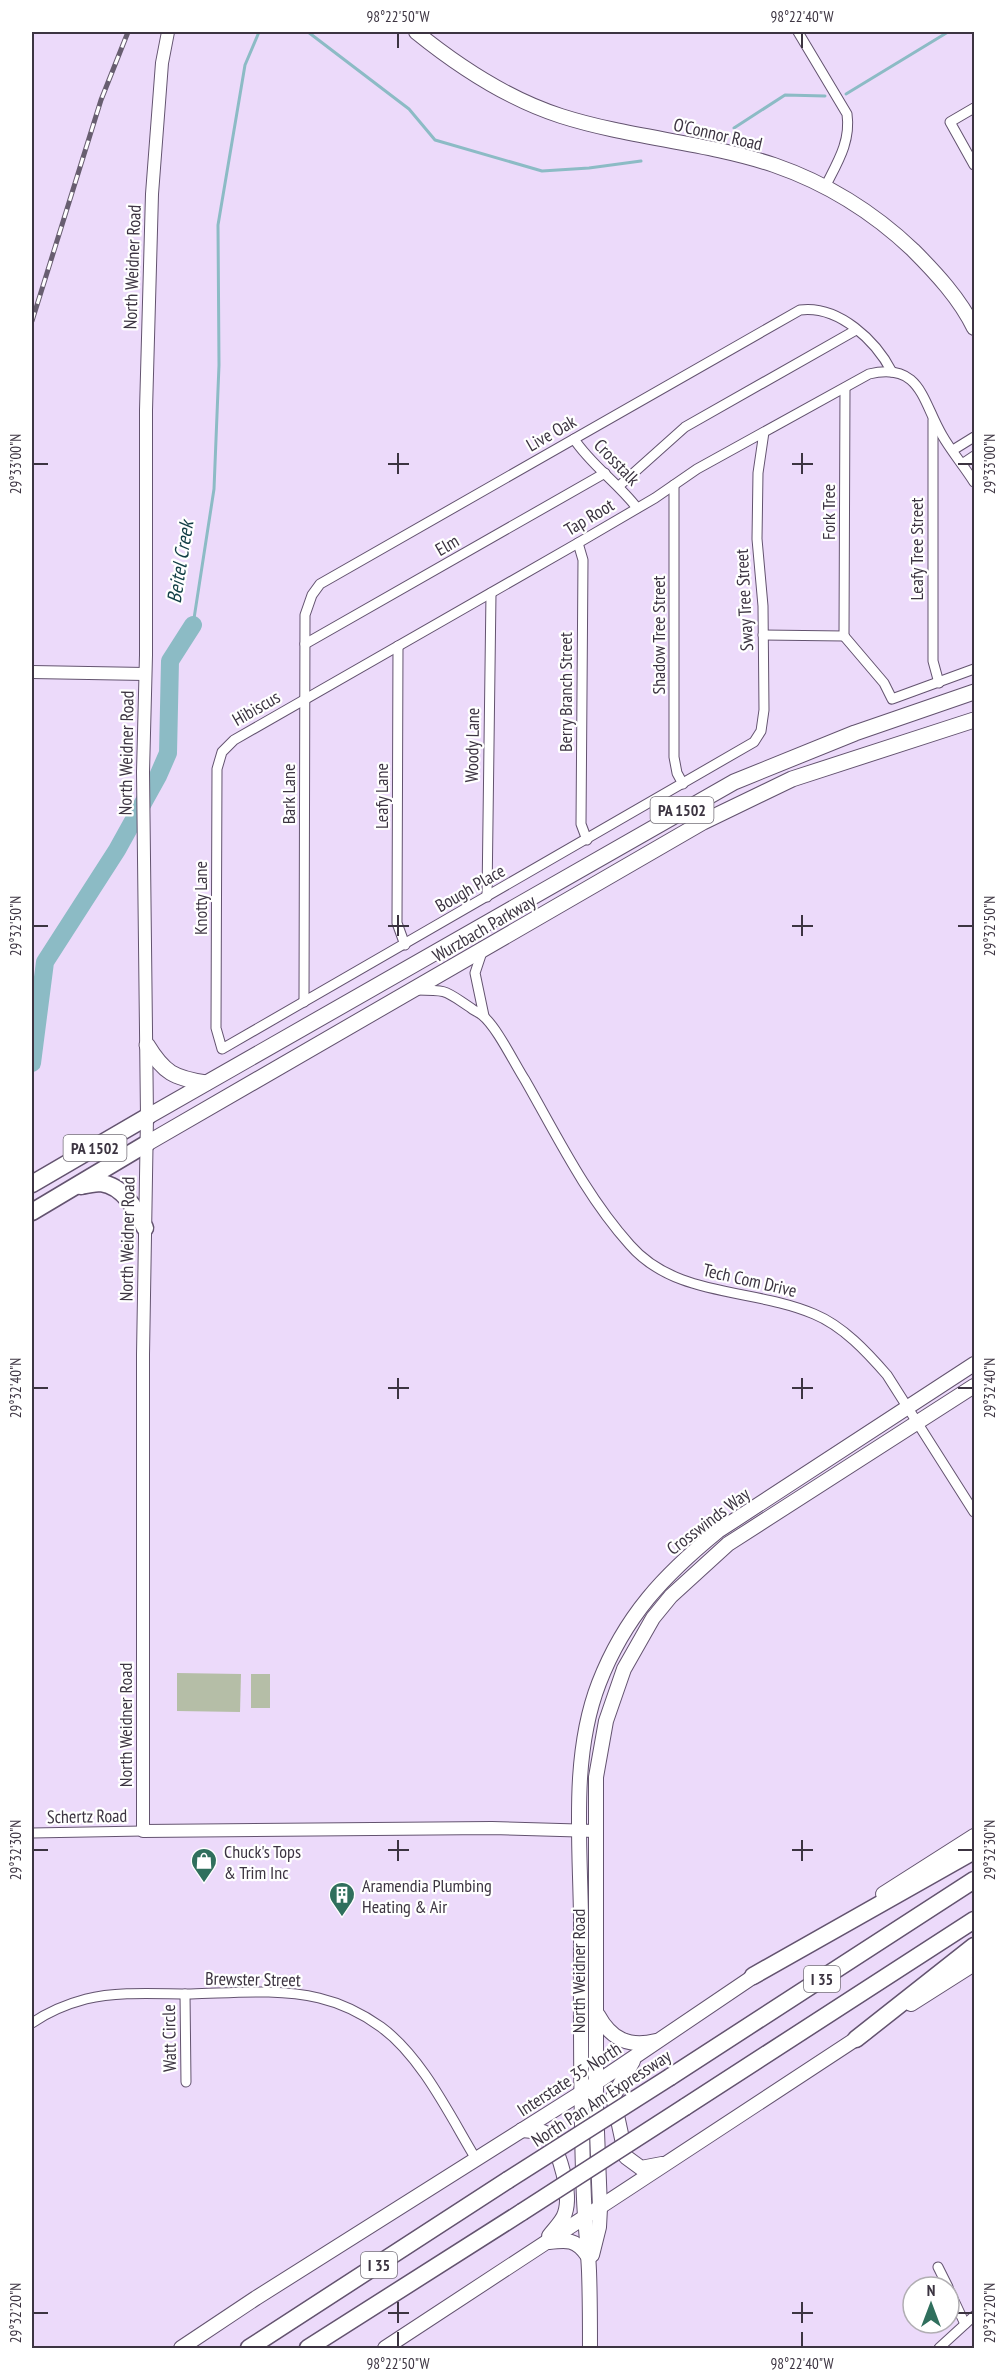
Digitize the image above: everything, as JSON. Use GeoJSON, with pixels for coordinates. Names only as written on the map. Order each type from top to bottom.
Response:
{"type":"FeatureCollection","features":[{"type":"Feature","properties":{"kind":"highway","name":"Wurzbach Parkway"},"geometry":{"type":"LineString","coordinates":[[37,1181],[734,782],[855,733],[975,692]]}},
{"type":"Feature","properties":{"kind":"highway","name":"Wurzbach Parkway"},"geometry":{"type":"LineString","coordinates":[[37,1208],[703,822],[756,795],[825,767],[975,720]]}},
{"type":"Feature","properties":{"kind":"highway"},"geometry":{"type":"LineString","coordinates":[[147,1046],[156,1059],[182,1080],[206,1083]]}},
{"type":"Feature","properties":{"kind":"highway"},"geometry":{"type":"LineString","coordinates":[[74,1187],[102,1183],[120,1191],[135,1208],[145,1228]]}},
{"type":"Feature","properties":{"kind":"highway"},"geometry":{"type":"LineString","coordinates":[[753,1976],[975,1851]]}},
{"type":"Feature","properties":{"kind":"highway","name":"North Pan Am Expressway"},"geometry":{"type":"LineString","coordinates":[[249,2349],[975,1880]]}},
{"type":"Feature","properties":{"kind":"highway","name":"I 35"},"geometry":{"type":"LineString","coordinates":[[309,2349],[975,1920]]}},
{"type":"Feature","properties":{"kind":"highway"},"geometry":{"type":"LineString","coordinates":[[856,2039],[975,1946]]}},
{"type":"Feature","properties":{"kind":"main road","name":"O'Connor Road"},"geometry":{"type":"LineString","coordinates":[[416,32],[438,50],[493,85],[558,115],[764,163],[825,187],[854,203],[903,241],[950,290],[975,328]]}},
{"type":"Feature","properties":{"kind":"main road","name":"Crosswinds Way"},"geometry":{"type":"LineString","coordinates":[[580,1831],[581,1771],[589,1718],[603,1673],[639,1609],[679,1563],[718,1531],[975,1364]]}},
{"type":"Feature","properties":{"kind":"main road","name":"Crosswinds Way"},"geometry":{"type":"LineString","coordinates":[[595,1832],[596,1777],[606,1721],[624,1669],[653,1618],[692,1575],[728,1544],[975,1386]]}},
{"type":"Feature","properties":{"kind":"main road"},"geometry":{"type":"LineString","coordinates":[[639,1609],[653,1618]]}},
{"type":"Feature","properties":{"kind":"main road","name":"North Weidner Road"},"geometry":{"type":"LineString","coordinates":[[580,1831],[581,2093],[590,2349]]}},
{"type":"Feature","properties":{"kind":"main road","name":"North Weidner Road"},"geometry":{"type":"LineString","coordinates":[[588,2262],[599,2227],[600,2208],[596,2083],[595,1832]]}},
{"type":"Feature","properties":{"kind":"main road","name":"Interstate 35 North"},"geometry":{"type":"LineString","coordinates":[[181,2349],[256,2298],[664,2039],[753,1976],[975,1836]]}},
{"type":"Feature","properties":{"kind":"main road"},"geometry":{"type":"LineString","coordinates":[[386,2349],[544,2242],[975,1964]]}},
{"type":"Feature","properties":{"kind":"main road"},"geometry":{"type":"LineString","coordinates":[[596,2013],[606,2029],[624,2041],[637,2044],[664,2039]]}},
{"type":"Feature","properties":{"kind":"main road"},"geometry":{"type":"LineString","coordinates":[[636,2057],[613,2097],[626,2157],[641,2168],[671,2161]]}},
{"type":"Feature","properties":{"kind":"main road"},"geometry":{"type":"LineString","coordinates":[[522,2130],[543,2132],[549,2135],[564,2173],[567,2206],[565,2216],[544,2242]]}},
{"type":"Feature","properties":{"kind":"main road"},"geometry":{"type":"LineString","coordinates":[[544,2242],[567,2240],[579,2243],[588,2262]]}},
{"type":"Feature","properties":{"kind":"street","name":"North Weidner Road"},"geometry":{"type":"LineString","coordinates":[[143,1832],[147,1046],[143,772],[149,268],[162,63],[168,32]]}},
{"type":"Feature","properties":{"kind":"street"},"geometry":{"type":"LineString","coordinates":[[800,32],[847,114],[849,127],[847,142],[825,187]]}},
{"type":"Feature","properties":{"kind":"street"},"geometry":{"type":"LineString","coordinates":[[975,108],[950,122],[975,165]]}},
{"type":"Feature","properties":{"kind":"street","name":"Live Oak"},"geometry":{"type":"LineString","coordinates":[[316,589],[320,584],[800,310],[832,315],[856,330]]}},
{"type":"Feature","properties":{"kind":"street"},"geometry":{"type":"LineString","coordinates":[[619,486],[685,428],[856,330],[883,355],[892,372],[913,381],[923,393],[942,435],[975,482]]}},
{"type":"Feature","properties":{"kind":"street","name":"Tap Root"},"geometry":{"type":"LineString","coordinates":[[305,699],[578,543],[697,469],[869,374],[892,372]]}},
{"type":"Feature","properties":{"kind":"street","name":"Fork Tree"},"geometry":{"type":"LineString","coordinates":[[844,636],[845,388]]}},
{"type":"Feature","properties":{"kind":"street","name":"Leafy Tree Street"},"geometry":{"type":"LineString","coordinates":[[933,415],[933,661],[939,683]]}},
{"type":"Feature","properties":{"kind":"street","name":"Sway Tree Street"},"geometry":{"type":"LineString","coordinates":[[735,754],[754,742],[761,731],[764,710],[763,635],[757,539],[758,473],[764,432]]}},
{"type":"Feature","properties":{"kind":"street"},"geometry":{"type":"LineString","coordinates":[[953,450],[975,437]]}},
{"type":"Feature","properties":{"kind":"street","name":"Crosstalk"},"geometry":{"type":"LineString","coordinates":[[574,439],[594,465],[619,486],[637,508]]}},
{"type":"Feature","properties":{"kind":"street"},"geometry":{"type":"LineString","coordinates":[[962,464],[975,456]]}},
{"type":"Feature","properties":{"kind":"street","name":"Elm"},"geometry":{"type":"LineString","coordinates":[[306,644],[605,473]]}},
{"type":"Feature","properties":{"kind":"street","name":"Shadow Tree Street"},"geometry":{"type":"LineString","coordinates":[[674,485],[674,757],[677,773],[683,784]]}},
{"type":"Feature","properties":{"kind":"street","name":"Berry Branch Street"},"geometry":{"type":"LineString","coordinates":[[578,543],[583,560],[581,825],[587,840]]}},
{"type":"Feature","properties":{"kind":"street","name":"Bark Lane"},"geometry":{"type":"LineString","coordinates":[[304,1002],[305,615],[316,589]]}},
{"type":"Feature","properties":{"kind":"street","name":"Woody Lane"},"geometry":{"type":"LineString","coordinates":[[487,897],[490,593]]}},
{"type":"Feature","properties":{"kind":"street"},"geometry":{"type":"LineString","coordinates":[[763,635],[844,636],[884,683],[892,699],[975,669]]}},
{"type":"Feature","properties":{"kind":"street","name":"Leafy Lane"},"geometry":{"type":"LineString","coordinates":[[398,646],[397,923],[405,945]]}},
{"type":"Feature","properties":{"kind":"street"},"geometry":{"type":"LineString","coordinates":[[32,672],[145,674]]}},
{"type":"Feature","properties":{"kind":"street","name":"Hibiscus"},"geometry":{"type":"LineString","coordinates":[[226,747],[305,699]]}},
{"type":"Feature","properties":{"kind":"street","name":"Knotty Lane"},"geometry":{"type":"LineString","coordinates":[[222,1049],[216,1028],[217,769],[219,758],[226,747]]}},
{"type":"Feature","properties":{"kind":"street","name":"Bough Place"},"geometry":{"type":"LineString","coordinates":[[222,1049],[735,754]]}},
{"type":"Feature","properties":{"kind":"street","name":"Tech Com Drive"},"geometry":{"type":"LineString","coordinates":[[482,952],[475,973],[484,1016]]}},
{"type":"Feature","properties":{"kind":"street","name":"Tech Com Drive"},"geometry":{"type":"LineString","coordinates":[[415,990],[440,990],[451,993],[484,1016],[504,1045],[604,1215],[632,1248],[668,1272],[703,1288],[764,1297],[817,1315],[835,1325],[870,1355],[886,1375],[975,1512]]}},
{"type":"Feature","properties":{"kind":"street"},"geometry":{"type":"LineString","coordinates":[[143,1832],[483,1828],[595,1832]]}},
{"type":"Feature","properties":{"kind":"street","name":"Schertz Road"},"geometry":{"type":"LineString","coordinates":[[32,1833],[143,1832]]}},
{"type":"Feature","properties":{"kind":"street","name":"Brewster Street"},"geometry":{"type":"LineString","coordinates":[[32,2023],[55,2010],[87,1999],[121,1995],[273,1993],[319,1998],[363,2016],[400,2043],[412,2058],[476,2159]]}},
{"type":"Feature","properties":{"kind":"street","name":"Watt Circle"},"geometry":{"type":"LineString","coordinates":[[185,1994],[186,2082]]}},
{"type":"Feature","properties":{"kind":"street"},"geometry":{"type":"LineString","coordinates":[[938,2267],[942,2275]]}},
{"type":"Feature","properties":{"kind":"street"},"geometry":{"type":"LineString","coordinates":[[961,2316],[965,2324]]}},
{"type":"Feature","properties":{"kind":"street"},"geometry":{"type":"LineString","coordinates":[[939,2349],[975,2316]]}},
{"type":"Feature","properties":{"kind":"green space"},"geometry":{"type":"Polygon","coordinates":[[[177,1673],[241,1674],[240,1712],[177,1711],[177,1673]]]}},
{"type":"Feature","properties":{"kind":"green space"},"geometry":{"type":"Polygon","coordinates":[[[251,1674],[270,1674],[270,1708],[251,1708],[251,1674]]]}},
{"type":"Feature","properties":{"kind":"waterway","name":"Beitel Creek"},"geometry":{"type":"LineString","coordinates":[[193,625],[214,489],[219,365],[218,225],[245,65],[259,32]]}},
{"type":"Feature","properties":{"kind":"waterway"},"geometry":{"type":"LineString","coordinates":[[308,32],[409,109],[435,140],[542,171],[641,161]]}},
{"type":"Feature","properties":{"kind":"waterway"},"geometry":{"type":"LineString","coordinates":[[846,94],[948,32]]}},
{"type":"Feature","properties":{"kind":"waterway"},"geometry":{"type":"LineString","coordinates":[[734,128],[785,95],[825,96]]}},
{"type":"Feature","properties":{"kind":"waterway","name":"Beitel Creek"},"geometry":{"type":"LineString","coordinates":[[32,1063],[45,962],[117,850],[158,776],[168,753],[170,661],[193,625]]}},
{"type":"Feature","properties":{"kind":"railway"},"geometry":{"type":"LineString","coordinates":[[32,321],[101,100],[128,32]]}},
{"type":"Feature","properties":{"kind":"place","name":"Chuck's Tops & Trim Inc"},"geometry":{"type":"Point","coordinates":[204,1884]}},
{"type":"Feature","properties":{"kind":"place","name":"Aramendia Plumbing Heating & Air"},"geometry":{"type":"Point","coordinates":[342,1918]}}]}
